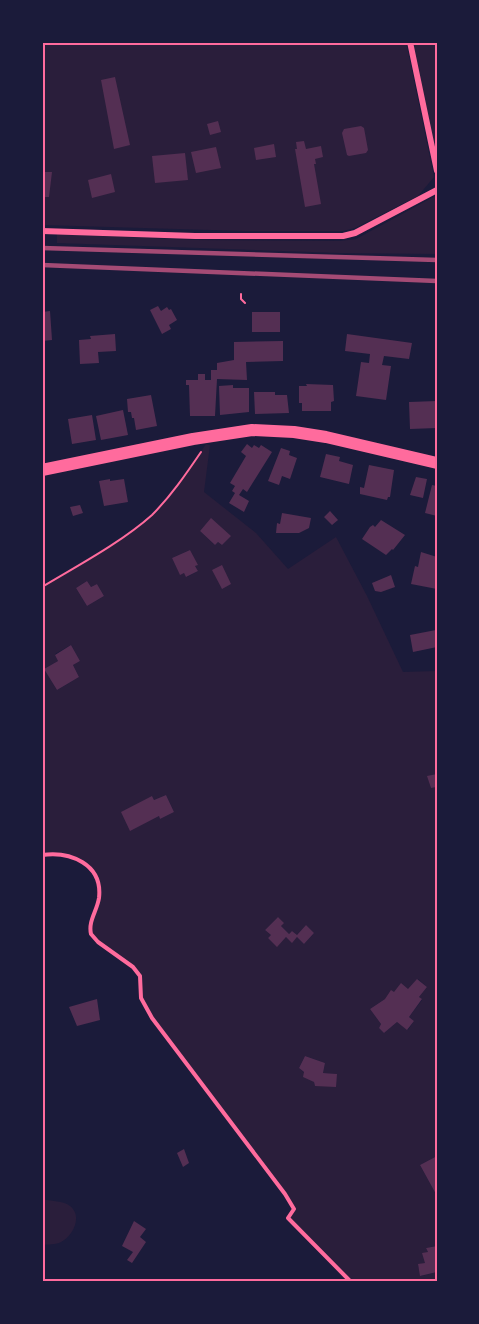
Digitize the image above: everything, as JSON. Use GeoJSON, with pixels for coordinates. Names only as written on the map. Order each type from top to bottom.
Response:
{"type":"FeatureCollection","features":[{"type":"Feature","properties":{"kind":"main road"},"geometry":{"type":"LineString","coordinates":[[42,470],[209,436],[252,430],[294,432],[326,437],[437,464]]}},
{"type":"Feature","properties":{"kind":"street"},"geometry":{"type":"LineString","coordinates":[[410,42],[437,171]]}},
{"type":"Feature","properties":{"kind":"street"},"geometry":{"type":"LineString","coordinates":[[42,231],[195,236],[343,236],[355,233],[437,190]]}},
{"type":"Feature","properties":{"kind":"lane"},"geometry":{"type":"LineString","coordinates":[[42,855],[69,855],[87,866],[95,877],[99,897],[91,921],[91,934],[101,945],[133,967],[140,976],[141,998],[152,1018],[285,1194],[294,1209],[288,1218],[351,1282]]}},
{"type":"Feature","properties":{"kind":"path"},"geometry":{"type":"LineString","coordinates":[[241,294],[241,299],[245,303]]}},
{"type":"Feature","properties":{"kind":"path"},"geometry":{"type":"LineString","coordinates":[[42,586],[116,541],[150,516],[186,474],[209,436]]}},
{"type":"Feature","properties":{"kind":"shaded area"},"geometry":{"type":"Polygon","coordinates":[[[42,42],[406,42],[434,177],[418,196],[355,228],[343,231],[245,231],[42,225],[42,42]]]}},
{"type":"Feature","properties":{"kind":"shaded area"},"geometry":{"type":"Polygon","coordinates":[[[412,42],[437,42],[437,161],[412,42]]]}},
{"type":"Feature","properties":{"kind":"shaded area"},"geometry":{"type":"Polygon","coordinates":[[[437,195],[437,254],[339,253],[57,243],[57,234],[195,240],[340,241],[356,239],[437,195]]]}},
{"type":"Feature","properties":{"kind":"shaded area"},"geometry":{"type":"Polygon","coordinates":[[[206,444],[210,445],[204,492],[256,533],[288,569],[336,537],[403,672],[437,671],[437,774],[428,777],[431,788],[437,787],[437,1156],[420,1165],[437,1196],[437,1246],[426,1248],[428,1252],[425,1263],[418,1265],[421,1276],[437,1272],[437,1282],[351,1282],[288,1218],[294,1209],[152,1018],[141,998],[140,976],[133,967],[109,951],[90,931],[97,898],[94,878],[89,869],[82,862],[67,855],[42,856],[42,587],[111,545],[150,517],[173,492],[206,444]],[[211,519],[200,531],[215,545],[218,542],[222,545],[230,536],[211,519]],[[190,550],[172,558],[180,574],[184,573],[187,577],[198,571],[190,550]],[[87,581],[76,588],[87,606],[104,596],[97,584],[91,587],[87,581]],[[71,645],[55,654],[58,661],[44,669],[57,690],[79,677],[73,665],[80,661],[71,645]],[[166,795],[154,800],[152,796],[130,830],[159,816],[160,819],[174,812],[166,795]],[[278,917],[265,930],[271,935],[268,938],[277,946],[286,937],[292,942],[297,937],[304,944],[314,933],[306,925],[297,935],[292,931],[289,934],[281,926],[283,923],[278,917]],[[418,979],[397,1008],[385,999],[370,1009],[381,1024],[379,1028],[384,1033],[397,1022],[408,1030],[414,1021],[409,1017],[422,1000],[419,997],[427,987],[418,979]],[[305,1056],[299,1068],[314,1082],[315,1086],[336,1086],[336,1074],[323,1073],[325,1063],[305,1056]]]}},
{"type":"Feature","properties":{"kind":"shaded area"},"geometry":{"type":"Polygon","coordinates":[[[42,1199],[67,1204],[76,1215],[73,1231],[59,1243],[42,1245],[42,1199]]]}},
{"type":"Feature","properties":{"kind":"building"},"geometry":{"type":"Polygon","coordinates":[[[115,77],[130,145],[114,149],[101,80],[115,77]]]}},
{"type":"Feature","properties":{"kind":"building"},"geometry":{"type":"Polygon","coordinates":[[[218,121],[221,132],[210,135],[207,124],[218,121]]]}},
{"type":"Feature","properties":{"kind":"building"},"geometry":{"type":"Polygon","coordinates":[[[361,126],[364,128],[368,150],[366,153],[349,156],[342,133],[344,129],[361,126]]]}},
{"type":"Feature","properties":{"kind":"building"},"geometry":{"type":"Polygon","coordinates":[[[304,141],[306,149],[321,146],[323,157],[315,159],[316,164],[314,164],[321,204],[305,207],[295,149],[297,149],[296,142],[304,141]]]}},
{"type":"Feature","properties":{"kind":"building"},"geometry":{"type":"Polygon","coordinates":[[[274,144],[276,157],[256,160],[254,148],[274,144]]]}},
{"type":"Feature","properties":{"kind":"building"},"geometry":{"type":"Polygon","coordinates":[[[216,147],[221,168],[196,173],[191,152],[216,147]]]}},
{"type":"Feature","properties":{"kind":"building"},"geometry":{"type":"Polygon","coordinates":[[[185,153],[188,180],[155,183],[152,156],[185,153]]]}},
{"type":"Feature","properties":{"kind":"building"},"geometry":{"type":"Polygon","coordinates":[[[42,172],[52,172],[49,197],[42,197],[42,172]]]}},
{"type":"Feature","properties":{"kind":"building"},"geometry":{"type":"Polygon","coordinates":[[[111,174],[115,192],[92,198],[88,180],[111,174]]]}},
{"type":"Feature","properties":{"kind":"building"},"geometry":{"type":"Polygon","coordinates":[[[158,306],[161,311],[167,307],[171,309],[177,320],[169,325],[171,329],[162,334],[150,310],[158,306]]]}},
{"type":"Feature","properties":{"kind":"building"},"geometry":{"type":"Polygon","coordinates":[[[50,311],[52,340],[42,341],[42,312],[50,311]]]}},
{"type":"Feature","properties":{"kind":"building"},"geometry":{"type":"Polygon","coordinates":[[[252,312],[280,312],[280,332],[252,332],[252,312]]]}},
{"type":"Feature","properties":{"kind":"building"},"geometry":{"type":"Polygon","coordinates":[[[115,334],[116,351],[98,352],[99,363],[80,364],[79,340],[91,339],[90,336],[115,334]]]}},
{"type":"Feature","properties":{"kind":"building"},"geometry":{"type":"Polygon","coordinates":[[[347,334],[412,343],[409,359],[384,356],[382,365],[391,366],[386,400],[356,396],[361,362],[369,363],[370,354],[345,351],[347,334]]]}},
{"type":"Feature","properties":{"kind":"building"},"geometry":{"type":"Polygon","coordinates":[[[283,341],[283,361],[246,362],[247,380],[217,379],[215,416],[190,416],[189,385],[186,385],[186,380],[198,380],[198,374],[205,374],[205,380],[211,380],[211,370],[217,370],[217,363],[234,360],[234,342],[283,341]]]}},
{"type":"Feature","properties":{"kind":"building"},"geometry":{"type":"Polygon","coordinates":[[[306,384],[333,385],[334,401],[331,402],[331,411],[302,411],[302,403],[299,403],[299,386],[307,386],[306,384]]]}},
{"type":"Feature","properties":{"kind":"building"},"geometry":{"type":"Polygon","coordinates":[[[233,385],[233,388],[249,388],[249,412],[220,415],[219,386],[233,385]]]}},
{"type":"Feature","properties":{"kind":"building"},"geometry":{"type":"Polygon","coordinates":[[[254,392],[275,392],[275,395],[287,395],[289,413],[255,414],[254,392]]]}},
{"type":"Feature","properties":{"kind":"building"},"geometry":{"type":"Polygon","coordinates":[[[151,395],[157,426],[136,430],[134,418],[131,412],[128,412],[127,399],[151,395]]]}},
{"type":"Feature","properties":{"kind":"building"},"geometry":{"type":"Polygon","coordinates":[[[437,401],[437,428],[410,429],[409,402],[437,401]]]}},
{"type":"Feature","properties":{"kind":"building"},"geometry":{"type":"Polygon","coordinates":[[[123,410],[128,435],[101,440],[96,416],[123,410]]]}},
{"type":"Feature","properties":{"kind":"building"},"geometry":{"type":"Polygon","coordinates":[[[92,415],[96,440],[72,444],[68,419],[92,415]]]}},
{"type":"Feature","properties":{"kind":"building"},"geometry":{"type":"Polygon","coordinates":[[[247,444],[252,448],[254,445],[259,448],[261,445],[272,452],[247,492],[243,489],[239,495],[249,501],[244,512],[229,503],[235,493],[232,491],[235,486],[230,483],[246,456],[241,452],[247,444]]]}},
{"type":"Feature","properties":{"kind":"building"},"geometry":{"type":"Polygon","coordinates":[[[281,448],[290,451],[289,455],[297,458],[290,479],[282,476],[279,485],[268,481],[281,448]]]}},
{"type":"Feature","properties":{"kind":"building"},"geometry":{"type":"Polygon","coordinates":[[[326,454],[340,457],[339,461],[353,465],[349,484],[320,477],[326,454]]]}},
{"type":"Feature","properties":{"kind":"building"},"geometry":{"type":"Polygon","coordinates":[[[369,465],[394,470],[390,497],[387,500],[360,494],[360,487],[364,488],[369,465]]]}},
{"type":"Feature","properties":{"kind":"building"},"geometry":{"type":"Polygon","coordinates":[[[416,477],[427,479],[423,498],[410,495],[416,477]]]}},
{"type":"Feature","properties":{"kind":"building"},"geometry":{"type":"Polygon","coordinates":[[[110,479],[110,481],[124,479],[128,502],[104,506],[99,481],[110,479]]]}},
{"type":"Feature","properties":{"kind":"building"},"geometry":{"type":"Polygon","coordinates":[[[432,485],[437,486],[437,516],[425,513],[432,485]]]}},
{"type":"Feature","properties":{"kind":"building"},"geometry":{"type":"Polygon","coordinates":[[[80,505],[83,513],[73,516],[70,507],[80,505]]]}},
{"type":"Feature","properties":{"kind":"building"},"geometry":{"type":"Polygon","coordinates":[[[330,511],[338,520],[332,525],[324,517],[330,511]]]}},
{"type":"Feature","properties":{"kind":"building"},"geometry":{"type":"Polygon","coordinates":[[[282,513],[311,518],[309,528],[299,533],[276,533],[277,523],[280,524],[282,513]]]}},
{"type":"Feature","properties":{"kind":"building"},"geometry":{"type":"Polygon","coordinates":[[[211,518],[231,536],[222,545],[218,542],[215,545],[200,531],[211,518]]]}},
{"type":"Feature","properties":{"kind":"building"},"geometry":{"type":"Polygon","coordinates":[[[381,520],[405,535],[386,555],[362,539],[370,527],[373,525],[375,527],[381,520]]]}},
{"type":"Feature","properties":{"kind":"building"},"geometry":{"type":"Polygon","coordinates":[[[190,550],[198,565],[195,566],[198,571],[186,577],[184,573],[180,575],[172,558],[190,550]]]}},
{"type":"Feature","properties":{"kind":"building"},"geometry":{"type":"Polygon","coordinates":[[[421,552],[437,557],[437,589],[411,584],[421,552]]]}},
{"type":"Feature","properties":{"kind":"building"},"geometry":{"type":"Polygon","coordinates":[[[222,565],[231,584],[222,589],[212,570],[222,565]]]}},
{"type":"Feature","properties":{"kind":"building"},"geometry":{"type":"Polygon","coordinates":[[[391,575],[395,587],[381,592],[375,591],[372,583],[391,575]]]}},
{"type":"Feature","properties":{"kind":"building"},"geometry":{"type":"Polygon","coordinates":[[[87,581],[91,587],[97,584],[104,596],[87,606],[76,588],[87,581]]]}},
{"type":"Feature","properties":{"kind":"building"},"geometry":{"type":"Polygon","coordinates":[[[436,630],[437,647],[413,652],[410,635],[436,630]]]}},
{"type":"Feature","properties":{"kind":"building"},"geometry":{"type":"Polygon","coordinates":[[[71,645],[80,661],[73,665],[79,677],[57,690],[44,669],[58,661],[55,655],[71,645]]]}},
{"type":"Feature","properties":{"kind":"building"},"geometry":{"type":"Polygon","coordinates":[[[437,774],[437,787],[431,788],[427,776],[437,774]]]}},
{"type":"Feature","properties":{"kind":"building"},"geometry":{"type":"Polygon","coordinates":[[[166,795],[174,812],[160,819],[159,816],[130,831],[121,812],[152,796],[154,800],[166,795]]]}},
{"type":"Feature","properties":{"kind":"building"},"geometry":{"type":"Polygon","coordinates":[[[278,917],[284,923],[281,926],[289,934],[292,931],[297,935],[306,925],[314,933],[304,944],[297,937],[292,943],[286,937],[277,947],[268,938],[271,935],[265,930],[278,917]]]}},
{"type":"Feature","properties":{"kind":"building"},"geometry":{"type":"Polygon","coordinates":[[[417,979],[427,987],[419,997],[422,999],[409,1017],[414,1021],[407,1030],[397,1022],[384,1033],[379,1028],[381,1024],[370,1009],[385,999],[391,990],[394,992],[401,983],[408,989],[417,979]]]}},
{"type":"Feature","properties":{"kind":"building"},"geometry":{"type":"Polygon","coordinates":[[[97,999],[100,1020],[77,1026],[69,1007],[97,999]]]}},
{"type":"Feature","properties":{"kind":"building"},"geometry":{"type":"Polygon","coordinates":[[[305,1056],[325,1063],[323,1073],[337,1074],[336,1087],[315,1086],[314,1082],[303,1077],[304,1072],[299,1068],[305,1056]]]}},
{"type":"Feature","properties":{"kind":"building"},"geometry":{"type":"Polygon","coordinates":[[[184,1149],[189,1163],[183,1167],[177,1153],[184,1149]]]}},
{"type":"Feature","properties":{"kind":"building"},"geometry":{"type":"Polygon","coordinates":[[[437,1156],[437,1196],[420,1165],[437,1156]]]}},
{"type":"Feature","properties":{"kind":"building"},"geometry":{"type":"Polygon","coordinates":[[[134,1221],[146,1229],[140,1237],[146,1242],[132,1263],[127,1260],[133,1252],[122,1246],[134,1221]]]}},
{"type":"Feature","properties":{"kind":"building"},"geometry":{"type":"Polygon","coordinates":[[[437,1246],[437,1272],[420,1276],[418,1264],[425,1263],[422,1253],[428,1252],[426,1248],[437,1246]]]}},
{"type":"Feature","properties":{"kind":"railway"},"geometry":{"type":"LineString","coordinates":[[42,248],[437,260]]}},
{"type":"Feature","properties":{"kind":"railway"},"geometry":{"type":"LineString","coordinates":[[42,265],[437,281]]}}]}
